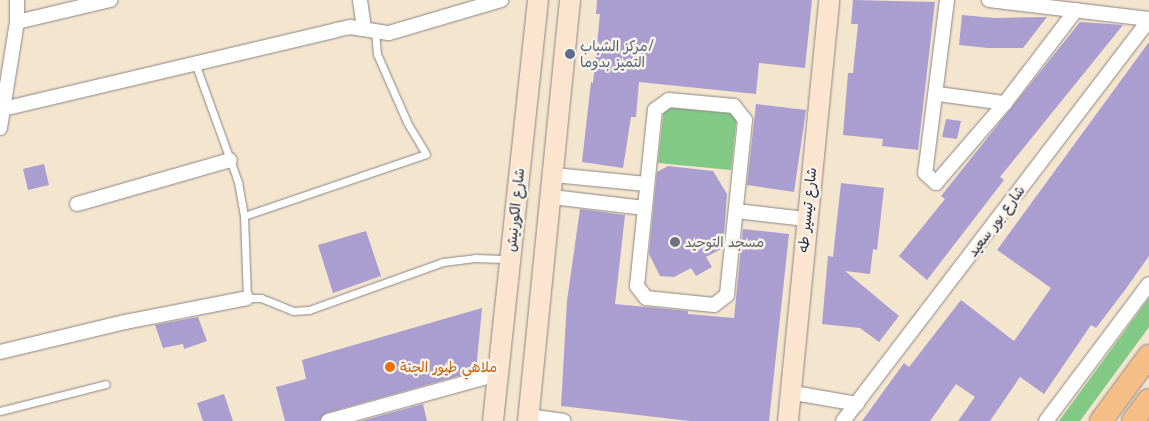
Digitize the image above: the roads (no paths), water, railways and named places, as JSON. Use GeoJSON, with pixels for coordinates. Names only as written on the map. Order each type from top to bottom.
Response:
{"type":"FeatureCollection","features":[{"type":"Feature","properties":{"kind":"main road","name":"شارع الكورنيش"},"geometry":{"type":"LineString","coordinates":[[494,421],[538,0]]}},
{"type":"Feature","properties":{"kind":"main road"},"geometry":{"type":"LineString","coordinates":[[528,419],[552,197],[570,0]]}},
{"type":"Feature","properties":{"kind":"main road","name":"شارع تيسير طه"},"geometry":{"type":"LineString","coordinates":[[788,421],[789,392],[829,0]]}},
{"type":"Feature","properties":{"kind":"main road"},"geometry":{"type":"LineString","coordinates":[[1101,421],[1149,356]]}},
{"type":"Feature","properties":{"kind":"main road"},"geometry":{"type":"LineString","coordinates":[[1133,421],[1149,400]]}},
{"type":"Feature","properties":{"kind":"street"},"geometry":{"type":"LineString","coordinates":[[0,128],[4,79],[17,22],[17,0]]}},
{"type":"Feature","properties":{"kind":"street"},"geometry":{"type":"LineString","coordinates":[[17,22],[110,0]]}},
{"type":"Feature","properties":{"kind":"street"},"geometry":{"type":"LineString","coordinates":[[360,0],[369,31]]}},
{"type":"Feature","properties":{"kind":"street"},"geometry":{"type":"LineString","coordinates":[[3,109],[336,30],[389,33],[501,0]]}},
{"type":"Feature","properties":{"kind":"street"},"geometry":{"type":"LineString","coordinates":[[947,0],[938,94],[926,173],[936,182],[1005,103],[1076,10]]}},
{"type":"Feature","properties":{"kind":"street"},"geometry":{"type":"LineString","coordinates":[[989,0],[1149,20]]}},
{"type":"Feature","properties":{"kind":"street","name":"شارع بور سعيد"},"geometry":{"type":"LineString","coordinates":[[842,421],[857,404],[1149,20]]}},
{"type":"Feature","properties":{"kind":"street"},"geometry":{"type":"LineString","coordinates":[[938,94],[1005,103]]}},
{"type":"Feature","properties":{"kind":"street"},"geometry":{"type":"LineString","coordinates":[[669,100],[734,106],[745,120],[727,295],[714,305],[646,298],[637,286],[647,184],[655,110],[669,100]]}},
{"type":"Feature","properties":{"kind":"street"},"geometry":{"type":"LineString","coordinates":[[77,204],[230,160]]}},
{"type":"Feature","properties":{"kind":"street"},"geometry":{"type":"LineString","coordinates":[[554,175],[647,184]]}},
{"type":"Feature","properties":{"kind":"street"},"geometry":{"type":"LineString","coordinates":[[552,197],[644,208]]}},
{"type":"Feature","properties":{"kind":"street"},"geometry":{"type":"LineString","coordinates":[[736,211],[806,219]]}},
{"type":"Feature","properties":{"kind":"street"},"geometry":{"type":"LineString","coordinates":[[1046,421],[1149,284]]}},
{"type":"Feature","properties":{"kind":"street"},"geometry":{"type":"LineString","coordinates":[[0,352],[115,324],[247,298]]}},
{"type":"Feature","properties":{"kind":"street"},"geometry":{"type":"LineString","coordinates":[[328,421],[498,374]]}},
{"type":"Feature","properties":{"kind":"street"},"geometry":{"type":"LineString","coordinates":[[789,392],[857,404]]}},
{"type":"Feature","properties":{"kind":"street"},"geometry":{"type":"LineString","coordinates":[[528,419],[564,421]]}},
{"type":"Feature","properties":{"kind":"lane"},"geometry":{"type":"LineString","coordinates":[[244,216],[426,154],[407,122],[369,31]]}},
{"type":"Feature","properties":{"kind":"lane"},"geometry":{"type":"LineString","coordinates":[[195,63],[230,160],[244,216],[247,298],[261,298],[293,311],[308,310],[443,262],[475,258],[510,259]]}},
{"type":"Feature","properties":{"kind":"lane"},"geometry":{"type":"LineString","coordinates":[[0,411],[106,384]]}},
{"type":"Feature","properties":{"kind":"place","name":"مركز الشباب/ التميز بدوما"},"geometry":{"type":"Point","coordinates":[570,54]}},
{"type":"Feature","properties":{"kind":"place","name":"مسجد التوحيد"},"geometry":{"type":"Point","coordinates":[675,242]}},
{"type":"Feature","properties":{"kind":"place","name":"ملاهي طيور الجنة"},"geometry":{"type":"Point","coordinates":[390,367]}}]}
